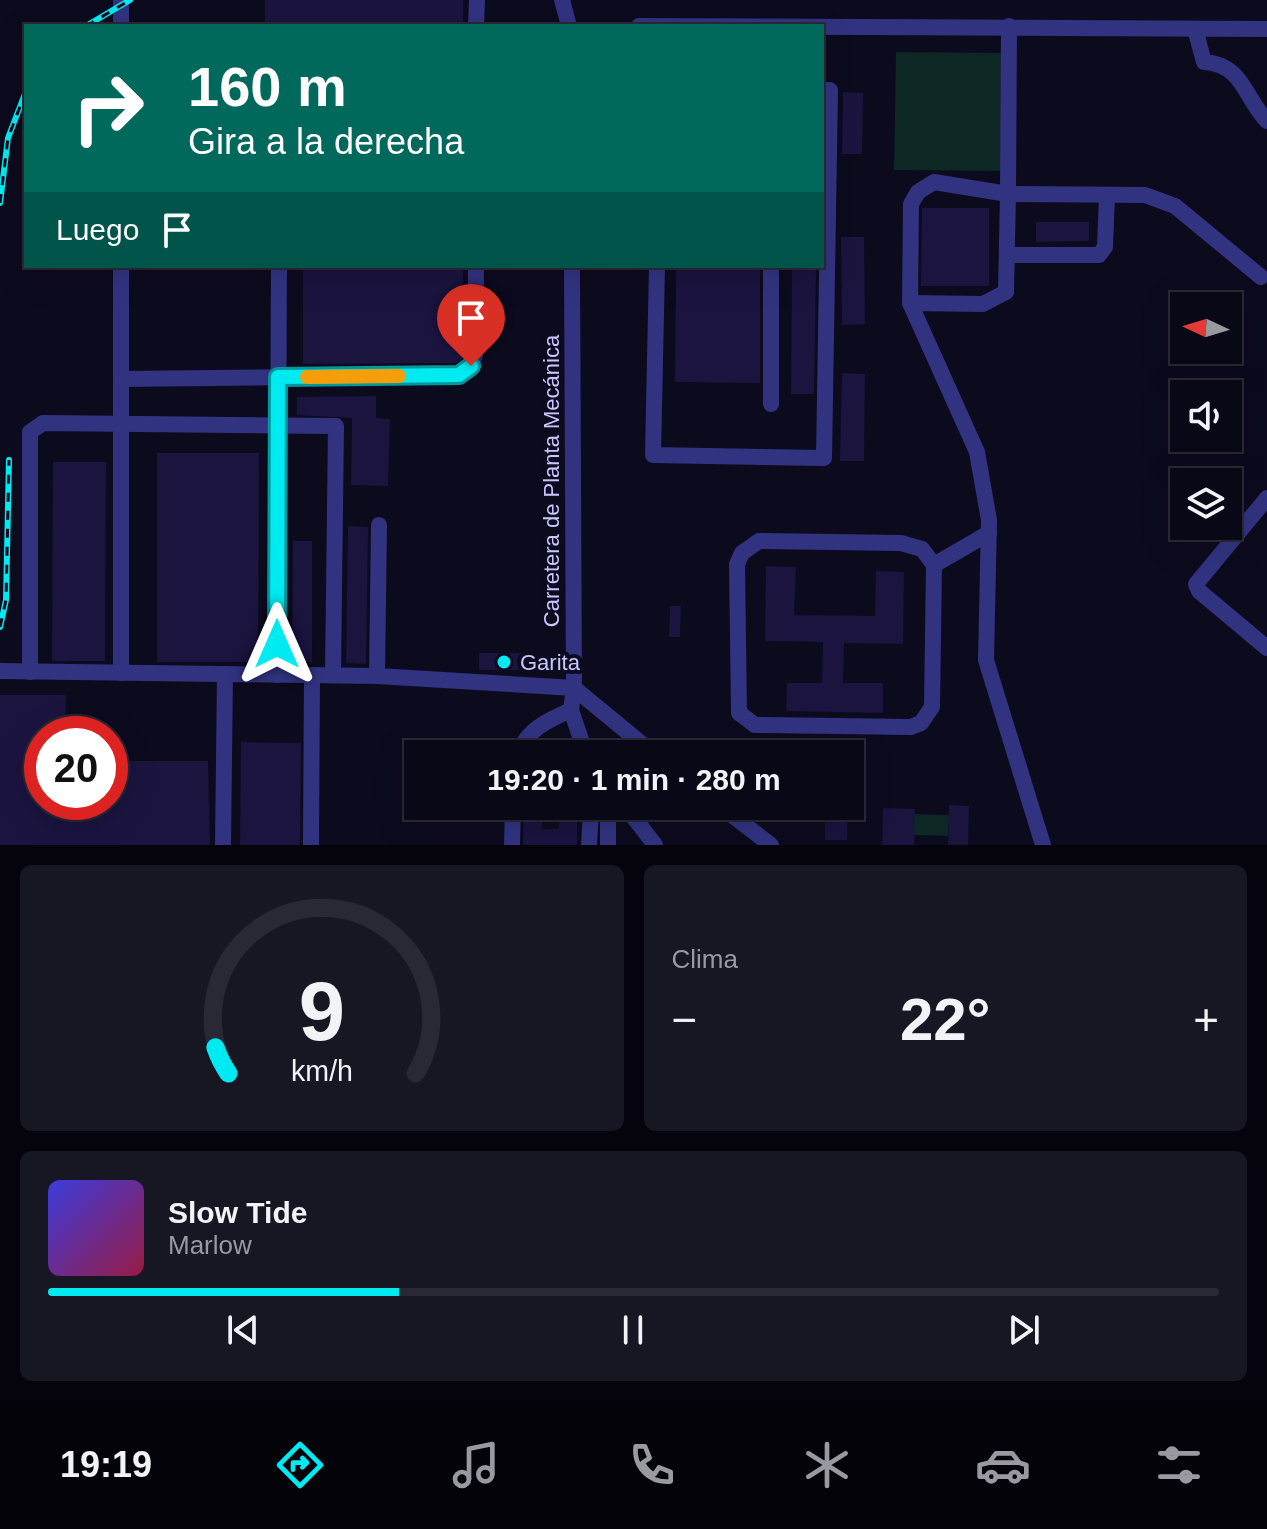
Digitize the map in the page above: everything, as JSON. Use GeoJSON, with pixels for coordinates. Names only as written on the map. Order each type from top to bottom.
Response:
{"type":"FeatureCollection","features":[{"type":"Feature","properties":{"kind":"street"},"geometry":{"type":"LineString","coordinates":[[121,0],[121,24]]}},
{"type":"Feature","properties":{"kind":"street"},"geometry":{"type":"LineString","coordinates":[[476,24],[477,0]]}},
{"type":"Feature","properties":{"kind":"street"},"geometry":{"type":"LineString","coordinates":[[562,0],[568,24]]}},
{"type":"Feature","properties":{"kind":"street"},"geometry":{"type":"LineString","coordinates":[[824,26],[1267,29]]}},
{"type":"Feature","properties":{"kind":"street"},"geometry":{"type":"LineString","coordinates":[[910,303],[983,304],[1006,292],[1009,255],[1009,26]]}},
{"type":"Feature","properties":{"kind":"street"},"geometry":{"type":"LineString","coordinates":[[1195,29],[1204,62],[1219,63],[1247,87],[1267,121]]}},
{"type":"Feature","properties":{"kind":"street"},"geometry":{"type":"LineString","coordinates":[[657,268],[653,455],[824,458],[826,156],[830,90],[824,90]]}},
{"type":"Feature","properties":{"kind":"street"},"geometry":{"type":"LineString","coordinates":[[1043,845],[986,660],[989,533],[977,452],[910,303],[911,204],[918,192],[934,182],[1008,194],[1145,195],[1175,206],[1261,277]]}},
{"type":"Feature","properties":{"kind":"street"},"geometry":{"type":"LineString","coordinates":[[1009,255],[1099,255],[1105,247],[1107,195]]}},
{"type":"Feature","properties":{"kind":"street"},"geometry":{"type":"LineString","coordinates":[[121,268],[121,673]]}},
{"type":"Feature","properties":{"kind":"street"},"geometry":{"type":"LineString","coordinates":[[277,675],[279,268]]}},
{"type":"Feature","properties":{"kind":"street"},"geometry":{"type":"LineString","coordinates":[[121,379],[278,377],[368,370],[459,375],[471,366],[475,355],[476,268]]}},
{"type":"Feature","properties":{"kind":"street","name":"Carretera de Planta Mecánica"},"geometry":{"type":"LineString","coordinates":[[571,710],[574,688],[572,268]]}},
{"type":"Feature","properties":{"kind":"street"},"geometry":{"type":"LineString","coordinates":[[771,268],[771,404]]}},
{"type":"Feature","properties":{"kind":"street"},"geometry":{"type":"LineString","coordinates":[[30,672],[30,432],[43,423],[336,426],[333,675]]}},
{"type":"Feature","properties":{"kind":"street"},"geometry":{"type":"LineString","coordinates":[[1267,498],[1196,584],[1199,591],[1267,648]]}},
{"type":"Feature","properties":{"kind":"street"},"geometry":{"type":"LineString","coordinates":[[377,676],[379,525]]}},
{"type":"Feature","properties":{"kind":"street"},"geometry":{"type":"LineString","coordinates":[[934,565],[989,533]]}},
{"type":"Feature","properties":{"kind":"street"},"geometry":{"type":"LineString","coordinates":[[759,541],[901,543],[922,549],[934,565],[932,707],[921,723],[911,727],[755,725],[739,713],[737,564],[750,546],[759,541]]}},
{"type":"Feature","properties":{"kind":"street"},"geometry":{"type":"LineString","coordinates":[[0,671],[377,676],[574,688],[637,740]]}},
{"type":"Feature","properties":{"kind":"street"},"geometry":{"type":"LineString","coordinates":[[223,845],[225,674]]}},
{"type":"Feature","properties":{"kind":"street"},"geometry":{"type":"LineString","coordinates":[[311,845],[312,675]]}},
{"type":"Feature","properties":{"kind":"street"},"geometry":{"type":"LineString","coordinates":[[526,740],[544,722],[571,710],[581,740]]}},
{"type":"Feature","properties":{"kind":"street"},"geometry":{"type":"LineString","coordinates":[[512,845],[513,820]]}},
{"type":"Feature","properties":{"kind":"street"},"geometry":{"type":"LineString","coordinates":[[589,845],[590,820]]}},
{"type":"Feature","properties":{"kind":"street"},"geometry":{"type":"LineString","coordinates":[[608,820],[608,845]]}},
{"type":"Feature","properties":{"kind":"street"},"geometry":{"type":"LineString","coordinates":[[636,820],[655,845]]}},
{"type":"Feature","properties":{"kind":"street"},"geometry":{"type":"LineString","coordinates":[[738,820],[771,845]]}},
{"type":"Feature","properties":{"kind":"green space"},"geometry":{"type":"Polygon","coordinates":[[[896,52],[1002,53],[1002,171],[894,170],[896,52]]]}},
{"type":"Feature","properties":{"kind":"green space"},"geometry":{"type":"Polygon","coordinates":[[[914,814],[949,815],[948,836],[914,835],[914,814]]]}},
{"type":"Feature","properties":{"kind":"building"},"geometry":{"type":"Polygon","coordinates":[[[265,0],[463,0],[463,24],[265,24],[265,0]]]}},
{"type":"Feature","properties":{"kind":"building"},"geometry":{"type":"Polygon","coordinates":[[[843,92],[863,93],[862,154],[842,154],[843,92]]]}},
{"type":"Feature","properties":{"kind":"building"},"geometry":{"type":"Polygon","coordinates":[[[922,208],[989,208],[989,286],[921,286],[922,208]]]}},
{"type":"Feature","properties":{"kind":"building"},"geometry":{"type":"Polygon","coordinates":[[[1036,222],[1089,222],[1089,241],[1036,242],[1036,222]]]}},
{"type":"Feature","properties":{"kind":"building"},"geometry":{"type":"Polygon","coordinates":[[[841,237],[864,237],[865,324],[842,325],[841,237]]]}},
{"type":"Feature","properties":{"kind":"building"},"geometry":{"type":"Polygon","coordinates":[[[303,268],[463,268],[462,359],[456,363],[303,364],[303,268]]]}},
{"type":"Feature","properties":{"kind":"building"},"geometry":{"type":"Polygon","coordinates":[[[676,268],[760,268],[760,383],[675,382],[676,268]]]}},
{"type":"Feature","properties":{"kind":"building"},"geometry":{"type":"Polygon","coordinates":[[[792,268],[816,268],[814,394],[791,394],[792,268]]]}},
{"type":"Feature","properties":{"kind":"building"},"geometry":{"type":"Polygon","coordinates":[[[842,373],[865,374],[864,461],[840,461],[842,373]]]}},
{"type":"Feature","properties":{"kind":"building"},"geometry":{"type":"Polygon","coordinates":[[[376,396],[376,418],[390,419],[388,486],[351,485],[352,418],[297,415],[297,397],[376,396]]]}},
{"type":"Feature","properties":{"kind":"building"},"geometry":{"type":"Polygon","coordinates":[[[157,453],[259,453],[258,662],[157,662],[157,453]]]}},
{"type":"Feature","properties":{"kind":"building"},"geometry":{"type":"Polygon","coordinates":[[[53,462],[106,462],[105,661],[52,661],[53,462]]]}},
{"type":"Feature","properties":{"kind":"building"},"geometry":{"type":"Polygon","coordinates":[[[348,526],[368,527],[366,664],[346,663],[348,526]]]}},
{"type":"Feature","properties":{"kind":"building"},"geometry":{"type":"Polygon","coordinates":[[[293,541],[312,541],[312,662],[292,662],[293,541]]]}},
{"type":"Feature","properties":{"kind":"building"},"geometry":{"type":"Polygon","coordinates":[[[766,566],[796,567],[794,615],[875,616],[876,571],[904,572],[903,644],[844,643],[843,683],[883,683],[883,713],[786,711],[787,683],[822,683],[823,642],[765,641],[766,566]]]}},
{"type":"Feature","properties":{"kind":"building"},"geometry":{"type":"Polygon","coordinates":[[[670,606],[681,606],[680,637],[669,637],[670,606]]]}},
{"type":"Feature","properties":{"kind":"building","name":"Garita"},"geometry":{"type":"Polygon","coordinates":[[[479,653],[530,653],[530,670],[479,670],[479,653]]]}},
{"type":"Feature","properties":{"kind":"building"},"geometry":{"type":"Polygon","coordinates":[[[0,695],[66,695],[65,716],[24,716],[24,820],[128,820],[128,761],[208,761],[210,845],[0,845],[0,695]]]}},
{"type":"Feature","properties":{"kind":"building"},"geometry":{"type":"Polygon","coordinates":[[[241,742],[301,743],[300,845],[240,845],[241,742]]]}},
{"type":"Feature","properties":{"kind":"building"},"geometry":{"type":"Polygon","coordinates":[[[949,805],[969,806],[968,845],[948,845],[949,805]]]}},
{"type":"Feature","properties":{"kind":"building"},"geometry":{"type":"Polygon","coordinates":[[[883,808],[915,809],[914,845],[882,845],[883,808]]]}},
{"type":"Feature","properties":{"kind":"building"},"geometry":{"type":"Polygon","coordinates":[[[524,820],[542,820],[542,829],[559,829],[559,820],[577,820],[577,845],[523,845],[524,820]]]}},
{"type":"Feature","properties":{"kind":"building"},"geometry":{"type":"Polygon","coordinates":[[[825,820],[848,820],[847,840],[825,840],[825,820]]]}},
{"type":"Feature","properties":{"kind":"railway"},"geometry":{"type":"LineString","coordinates":[[89,24],[130,0]]}},
{"type":"Feature","properties":{"kind":"railway"},"geometry":{"type":"LineString","coordinates":[[0,203],[8,138],[24,96]]}},
{"type":"Feature","properties":{"kind":"railway"},"geometry":{"type":"LineString","coordinates":[[0,627],[6,600],[9,460]]}},
{"type":"Feature","properties":{"kind":"slow traffic"},"geometry":{"type":"LineString","coordinates":[[307,377],[399,376]]}},
{"type":"Feature","properties":{"kind":"place","name":"Garita"},"geometry":{"type":"Point","coordinates":[504,662]}},
{"type":"Feature","properties":{"kind":"route"},"geometry":{"type":"LineString","coordinates":[[277,644],[278,377],[459,375],[471,366]]}}]}
